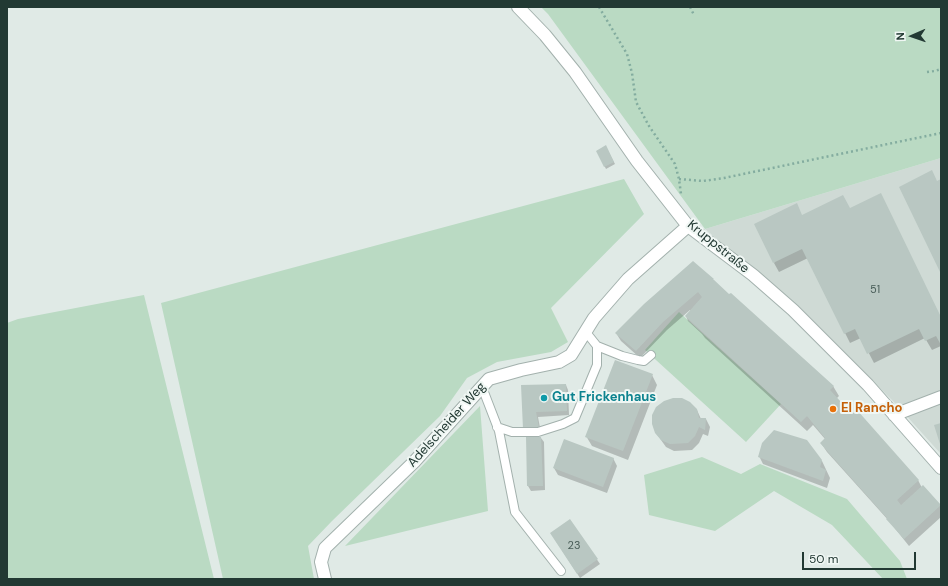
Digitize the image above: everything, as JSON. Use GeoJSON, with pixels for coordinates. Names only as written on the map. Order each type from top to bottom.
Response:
{"type":"FeatureCollection","features":[{"type":"Feature","properties":{"kind":"street","name":"Kruppstraße"},"geometry":{"type":"LineString","coordinates":[[518,7],[545,35],[575,72],[637,161],[688,226],[753,275],[793,310],[868,385],[941,468]]}},
{"type":"Feature","properties":{"kind":"street","name":"Adelscheider Weg"},"geometry":{"type":"LineString","coordinates":[[325,579],[321,562],[325,548],[414,462],[489,379],[558,362],[572,356],[594,318],[628,279],[688,226]]}},
{"type":"Feature","properties":{"kind":"street"},"geometry":{"type":"LineString","coordinates":[[894,415],[941,397]]}},
{"type":"Feature","properties":{"kind":"lane"},"geometry":{"type":"LineString","coordinates":[[585,332],[597,346],[622,356],[644,361],[651,355]]}},
{"type":"Feature","properties":{"kind":"lane"},"geometry":{"type":"LineString","coordinates":[[498,427],[512,432],[538,432],[563,424],[575,418],[597,365],[597,346]]}},
{"type":"Feature","properties":{"kind":"lane"},"geometry":{"type":"LineString","coordinates":[[482,387],[498,427],[515,512],[561,571]]}},
{"type":"Feature","properties":{"kind":"path"},"geometry":{"type":"LineString","coordinates":[[599,7],[627,54],[632,73],[636,102],[648,126],[675,164],[680,179],[682,199],[679,213]]}},
{"type":"Feature","properties":{"kind":"path"},"geometry":{"type":"LineString","coordinates":[[690,7],[694,15]]}},
{"type":"Feature","properties":{"kind":"path"},"geometry":{"type":"LineString","coordinates":[[927,72],[941,69]]}},
{"type":"Feature","properties":{"kind":"path"},"geometry":{"type":"LineString","coordinates":[[680,179],[703,181],[724,178],[941,133]]}},
{"type":"Feature","properties":{"kind":"shaded area"},"geometry":{"type":"Polygon","coordinates":[[[941,158],[941,454],[893,401],[794,304],[705,229],[941,158]]]}},
{"type":"Feature","properties":{"kind":"green space"},"geometry":{"type":"Polygon","coordinates":[[[541,7],[941,7],[941,158],[705,229],[548,14],[541,7]]]}},
{"type":"Feature","properties":{"kind":"green space"},"geometry":{"type":"Polygon","coordinates":[[[624,179],[644,214],[551,308],[568,342],[551,352],[497,362],[467,378],[440,416],[308,546],[314,579],[223,579],[161,303],[624,179]]]}},
{"type":"Feature","properties":{"kind":"green space"},"geometry":{"type":"Polygon","coordinates":[[[144,295],[214,579],[7,579],[7,323],[18,319],[144,295]]]}},
{"type":"Feature","properties":{"kind":"green space"},"geometry":{"type":"Polygon","coordinates":[[[679,312],[781,404],[746,442],[645,350],[679,312]]]}},
{"type":"Feature","properties":{"kind":"green space"},"geometry":{"type":"Polygon","coordinates":[[[480,406],[488,511],[345,546],[480,406]]]}},
{"type":"Feature","properties":{"kind":"green space"},"geometry":{"type":"Polygon","coordinates":[[[702,457],[741,474],[760,464],[847,499],[900,561],[907,579],[883,579],[832,525],[774,491],[715,531],[649,515],[644,475],[702,457]]]}},
{"type":"Feature","properties":{"kind":"building"},"geometry":{"type":"Polygon","coordinates":[[[606,145],[614,162],[604,167],[596,151],[606,145]]]}},
{"type":"Feature","properties":{"kind":"building"},"geometry":{"type":"Polygon","coordinates":[[[932,170],[937,181],[941,179],[941,274],[899,187],[932,170]]]}},
{"type":"Feature","properties":{"kind":"building"},"geometry":{"type":"Polygon","coordinates":[[[881,193],[941,317],[941,345],[936,336],[925,341],[919,329],[867,354],[855,329],[844,334],[802,249],[773,263],[754,224],[797,203],[802,215],[843,195],[850,208],[881,193]]]}},
{"type":"Feature","properties":{"kind":"building"},"geometry":{"type":"Polygon","coordinates":[[[693,261],[729,294],[731,293],[834,386],[830,390],[852,414],[857,410],[919,480],[897,500],[901,505],[923,485],[941,505],[904,539],[820,443],[825,438],[807,416],[801,422],[685,316],[702,297],[698,292],[663,322],[636,351],[615,333],[644,304],[693,261]]]}},
{"type":"Feature","properties":{"kind":"building"},"geometry":{"type":"Polygon","coordinates":[[[615,360],[653,374],[623,451],[585,437],[615,360]]]}},
{"type":"Feature","properties":{"kind":"building","name":"Gut Frickenhaus"},"geometry":{"type":"Polygon","coordinates":[[[566,384],[567,411],[536,412],[539,428],[523,429],[521,385],[566,384]]]}},
{"type":"Feature","properties":{"kind":"building"},"geometry":{"type":"Polygon","coordinates":[[[673,398],[682,398],[690,402],[697,409],[699,418],[706,418],[705,430],[699,427],[695,436],[688,443],[670,444],[661,440],[655,433],[652,424],[652,415],[656,407],[664,401],[673,398]]]}},
{"type":"Feature","properties":{"kind":"building"},"geometry":{"type":"Polygon","coordinates":[[[941,423],[941,443],[940,444],[934,425],[941,423]]]}},
{"type":"Feature","properties":{"kind":"building"},"geometry":{"type":"Polygon","coordinates":[[[774,430],[807,440],[822,460],[820,467],[826,470],[823,481],[758,457],[762,443],[774,430]]]}},
{"type":"Feature","properties":{"kind":"building"},"geometry":{"type":"Polygon","coordinates":[[[526,437],[541,437],[543,486],[527,486],[526,437]]]}},
{"type":"Feature","properties":{"kind":"building"},"geometry":{"type":"Polygon","coordinates":[[[564,439],[614,458],[603,487],[553,468],[564,439]]]}},
{"type":"Feature","properties":{"kind":"building"},"geometry":{"type":"Polygon","coordinates":[[[570,519],[598,559],[577,574],[550,533],[570,519]]]}},
{"type":"Feature","properties":{"kind":"place","name":"Gut Frickenhaus"},"geometry":{"type":"Point","coordinates":[544,398]}},
{"type":"Feature","properties":{"kind":"place","name":"El Rancho"},"geometry":{"type":"Point","coordinates":[833,409]}}]}
